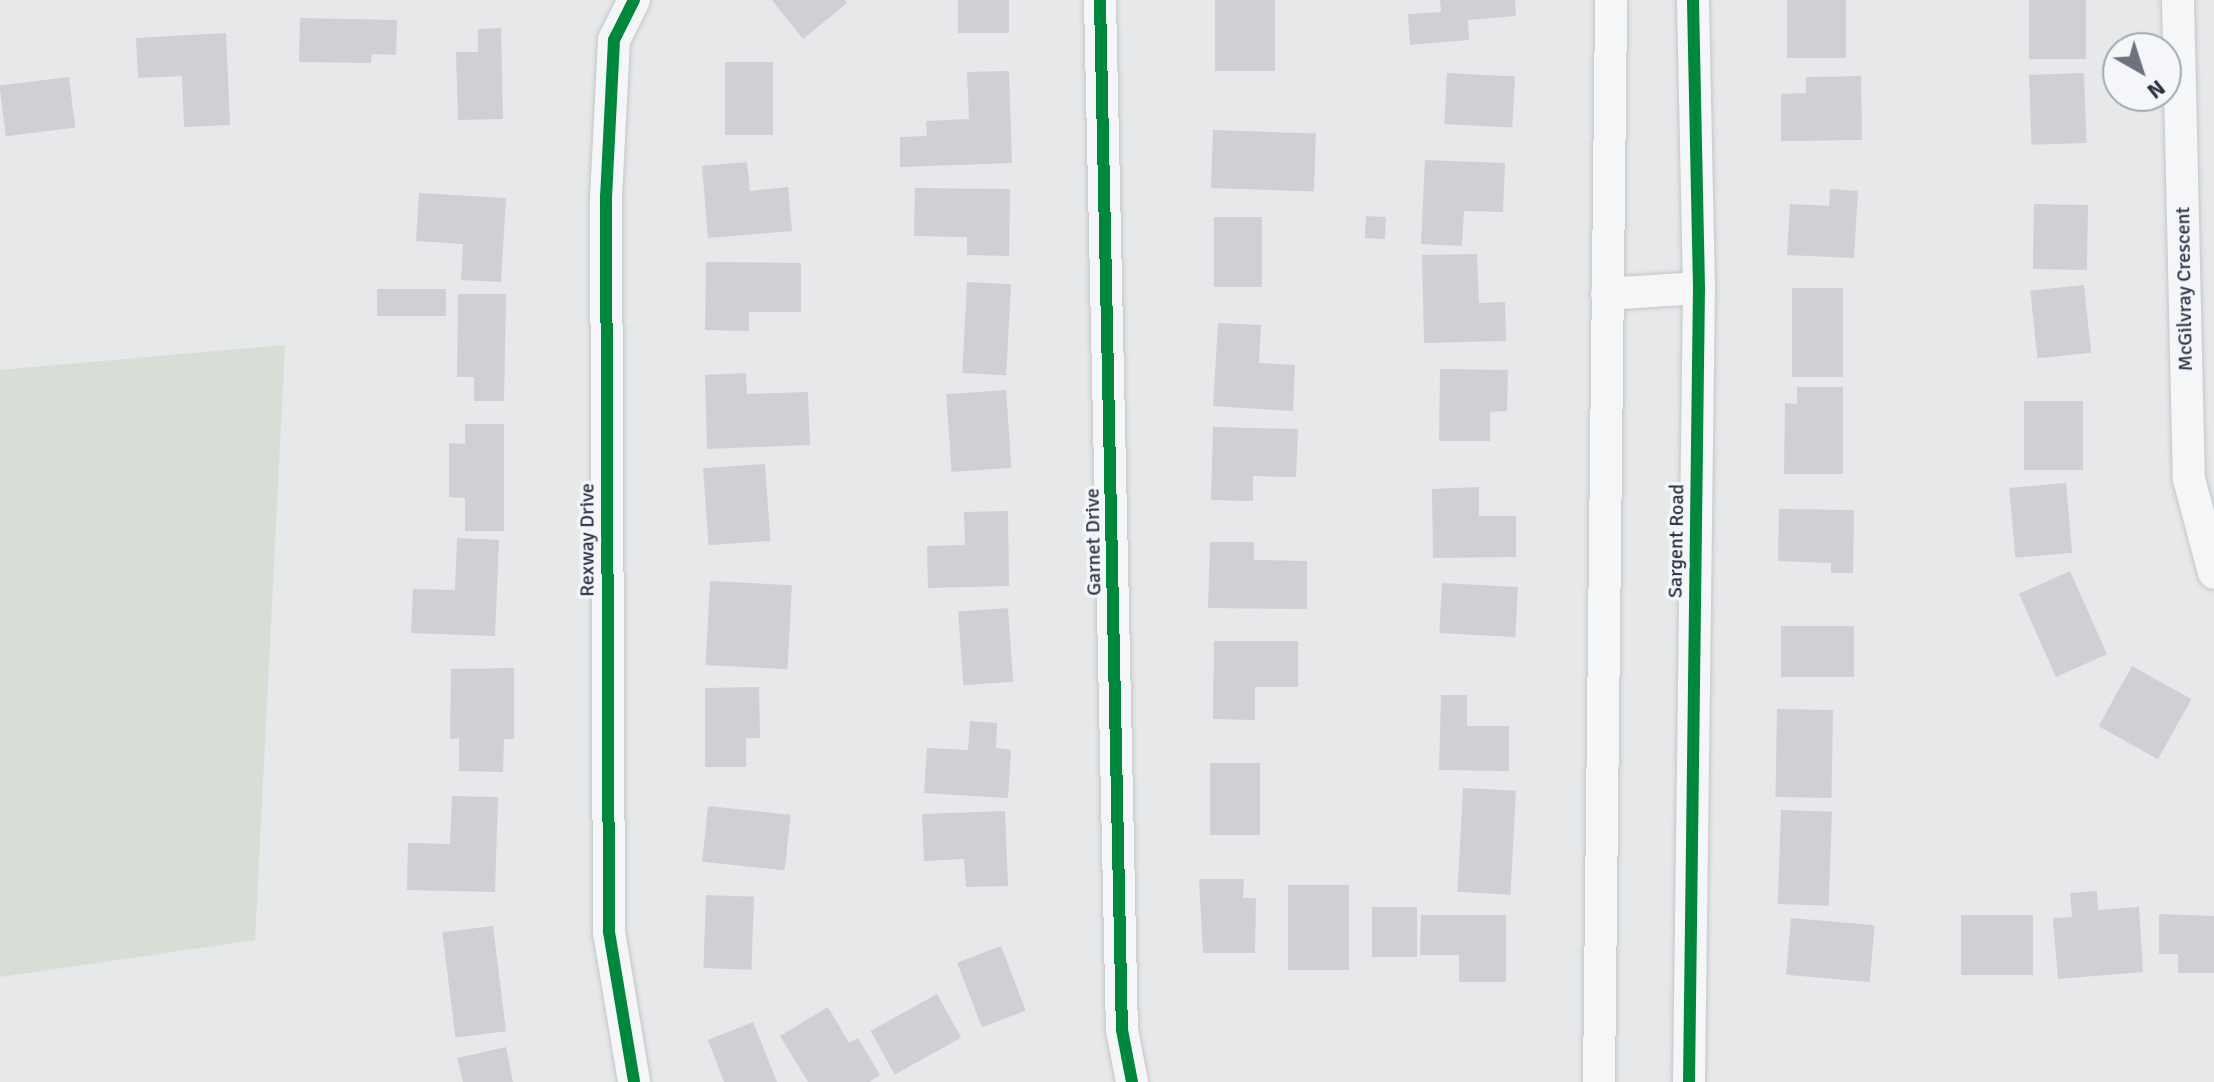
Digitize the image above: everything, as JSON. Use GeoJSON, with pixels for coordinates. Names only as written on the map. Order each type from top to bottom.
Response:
{"type":"FeatureCollection","features":[{"type":"Feature","properties":{"kind":"street","name":"Rexway Drive"},"geometry":{"type":"LineString","coordinates":[[634,0],[614,40],[606,196],[609,932],[634,1082]]}},
{"type":"Feature","properties":{"kind":"street","name":"Garnet Drive"},"geometry":{"type":"LineString","coordinates":[[1100,0],[1122,1030],[1132,1082]]}},
{"type":"Feature","properties":{"kind":"street"},"geometry":{"type":"LineString","coordinates":[[1599,1082],[1611,0]]}},
{"type":"Feature","properties":{"kind":"street","name":"Sargent Road"},"geometry":{"type":"LineString","coordinates":[[1689,1082],[1699,288],[1693,0]]}},
{"type":"Feature","properties":{"kind":"street","name":"McGilvray Crescent"},"geometry":{"type":"LineString","coordinates":[[2178,0],[2189,479],[2214,573]]}},
{"type":"Feature","properties":{"kind":"street"},"geometry":{"type":"LineString","coordinates":[[1607,294],[1699,288]]}},
{"type":"Feature","properties":{"kind":"shaded area"},"geometry":{"type":"Polygon","coordinates":[[[285,345],[255,940],[0,977],[0,370],[285,345]]]}},
{"type":"Feature","properties":{"kind":"building"},"geometry":{"type":"Polygon","coordinates":[[[772,0],[845,0],[847,3],[803,39],[772,0]]]}},
{"type":"Feature","properties":{"kind":"building"},"geometry":{"type":"Polygon","coordinates":[[[958,0],[1009,0],[1009,33],[958,33],[958,0]]]}},
{"type":"Feature","properties":{"kind":"building"},"geometry":{"type":"Polygon","coordinates":[[[1215,0],[1275,0],[1275,71],[1215,71],[1215,0]]]}},
{"type":"Feature","properties":{"kind":"building"},"geometry":{"type":"Polygon","coordinates":[[[1440,0],[1515,0],[1516,16],[1468,20],[1469,40],[1410,45],[1408,14],[1441,12],[1440,0]]]}},
{"type":"Feature","properties":{"kind":"building"},"geometry":{"type":"Polygon","coordinates":[[[1787,0],[1846,0],[1846,58],[1787,58],[1787,0]]]}},
{"type":"Feature","properties":{"kind":"building"},"geometry":{"type":"Polygon","coordinates":[[[2029,0],[2086,0],[2086,59],[2029,59],[2029,0]]]}},
{"type":"Feature","properties":{"kind":"building"},"geometry":{"type":"Polygon","coordinates":[[[300,18],[397,20],[396,55],[372,54],[371,63],[299,62],[300,18]]]}},
{"type":"Feature","properties":{"kind":"building"},"geometry":{"type":"Polygon","coordinates":[[[501,28],[503,119],[458,120],[456,52],[478,52],[478,29],[501,28]]]}},
{"type":"Feature","properties":{"kind":"building"},"geometry":{"type":"Polygon","coordinates":[[[226,33],[230,125],[184,127],[182,76],[138,78],[136,38],[226,33]]]}},
{"type":"Feature","properties":{"kind":"building"},"geometry":{"type":"Polygon","coordinates":[[[725,62],[773,62],[773,135],[725,135],[725,62]]]}},
{"type":"Feature","properties":{"kind":"building"},"geometry":{"type":"Polygon","coordinates":[[[1009,71],[1012,163],[900,167],[900,137],[927,136],[926,121],[969,119],[967,72],[1009,71]]]}},
{"type":"Feature","properties":{"kind":"building"},"geometry":{"type":"Polygon","coordinates":[[[1447,73],[1515,77],[1512,127],[1444,124],[1447,73]]]}},
{"type":"Feature","properties":{"kind":"building"},"geometry":{"type":"Polygon","coordinates":[[[2084,73],[2086,143],[2031,145],[2029,75],[2084,73]]]}},
{"type":"Feature","properties":{"kind":"building"},"geometry":{"type":"Polygon","coordinates":[[[1861,76],[1862,140],[1781,141],[1781,94],[1806,93],[1806,77],[1861,76]]]}},
{"type":"Feature","properties":{"kind":"building"},"geometry":{"type":"Polygon","coordinates":[[[69,77],[75,128],[6,136],[0,85],[69,77]]]}},
{"type":"Feature","properties":{"kind":"building"},"geometry":{"type":"Polygon","coordinates":[[[1213,130],[1316,134],[1314,192],[1211,188],[1213,130]]]}},
{"type":"Feature","properties":{"kind":"building"},"geometry":{"type":"Polygon","coordinates":[[[1425,160],[1505,163],[1503,212],[1464,211],[1462,246],[1421,244],[1425,160]]]}},
{"type":"Feature","properties":{"kind":"building"},"geometry":{"type":"Polygon","coordinates":[[[747,162],[750,191],[788,187],[792,231],[708,238],[702,166],[747,162]]]}},
{"type":"Feature","properties":{"kind":"building"},"geometry":{"type":"Polygon","coordinates":[[[915,188],[1010,189],[1009,256],[967,255],[967,237],[914,236],[915,188]]]}},
{"type":"Feature","properties":{"kind":"building"},"geometry":{"type":"Polygon","coordinates":[[[1830,189],[1858,191],[1854,258],[1787,255],[1790,204],[1829,206],[1830,189]]]}},
{"type":"Feature","properties":{"kind":"building"},"geometry":{"type":"Polygon","coordinates":[[[419,193],[506,198],[501,282],[461,280],[463,244],[416,241],[419,193]]]}},
{"type":"Feature","properties":{"kind":"building"},"geometry":{"type":"Polygon","coordinates":[[[2034,204],[2088,205],[2087,270],[2033,269],[2034,204]]]}},
{"type":"Feature","properties":{"kind":"building"},"geometry":{"type":"Polygon","coordinates":[[[1366,216],[1386,217],[1385,239],[1365,238],[1366,216]]]}},
{"type":"Feature","properties":{"kind":"building"},"geometry":{"type":"Polygon","coordinates":[[[1214,217],[1262,217],[1262,287],[1214,287],[1214,217]]]}},
{"type":"Feature","properties":{"kind":"building"},"geometry":{"type":"Polygon","coordinates":[[[1477,254],[1479,303],[1505,302],[1506,341],[1424,343],[1422,255],[1477,254]]]}},
{"type":"Feature","properties":{"kind":"building"},"geometry":{"type":"Polygon","coordinates":[[[706,262],[801,263],[801,312],[749,312],[749,331],[705,330],[706,262]]]}},
{"type":"Feature","properties":{"kind":"building"},"geometry":{"type":"Polygon","coordinates":[[[967,282],[1011,284],[1006,375],[962,373],[967,282]]]}},
{"type":"Feature","properties":{"kind":"building"},"geometry":{"type":"Polygon","coordinates":[[[2084,285],[2091,353],[2037,358],[2030,291],[2084,285]]]}},
{"type":"Feature","properties":{"kind":"building"},"geometry":{"type":"Polygon","coordinates":[[[1792,288],[1843,288],[1843,377],[1792,377],[1792,288]]]}},
{"type":"Feature","properties":{"kind":"building"},"geometry":{"type":"Polygon","coordinates":[[[377,289],[446,289],[446,316],[377,316],[377,289]]]}},
{"type":"Feature","properties":{"kind":"building"},"geometry":{"type":"Polygon","coordinates":[[[458,294],[506,294],[504,401],[474,401],[474,377],[457,377],[458,294]]]}},
{"type":"Feature","properties":{"kind":"building"},"geometry":{"type":"Polygon","coordinates":[[[1218,323],[1261,325],[1259,363],[1295,365],[1293,411],[1213,406],[1218,323]]]}},
{"type":"Feature","properties":{"kind":"building"},"geometry":{"type":"Polygon","coordinates":[[[1440,369],[1508,370],[1507,411],[1490,412],[1490,441],[1439,441],[1440,369]]]}},
{"type":"Feature","properties":{"kind":"building"},"geometry":{"type":"Polygon","coordinates":[[[746,373],[747,394],[808,392],[810,445],[707,449],[705,375],[746,373]]]}},
{"type":"Feature","properties":{"kind":"building"},"geometry":{"type":"Polygon","coordinates":[[[1797,387],[1843,387],[1843,474],[1784,474],[1785,403],[1797,404],[1797,387]]]}},
{"type":"Feature","properties":{"kind":"building"},"geometry":{"type":"Polygon","coordinates":[[[1006,390],[1011,468],[952,472],[946,394],[1006,390]]]}},
{"type":"Feature","properties":{"kind":"building"},"geometry":{"type":"Polygon","coordinates":[[[2024,401],[2083,401],[2083,470],[2024,470],[2024,401]]]}},
{"type":"Feature","properties":{"kind":"building"},"geometry":{"type":"Polygon","coordinates":[[[465,424],[504,424],[504,531],[465,531],[465,498],[449,497],[449,443],[465,444],[465,424]]]}},
{"type":"Feature","properties":{"kind":"building"},"geometry":{"type":"Polygon","coordinates":[[[1213,427],[1298,429],[1296,477],[1253,476],[1253,501],[1211,500],[1213,427]]]}},
{"type":"Feature","properties":{"kind":"building"},"geometry":{"type":"Polygon","coordinates":[[[765,464],[770,541],[709,545],[703,468],[765,464]]]}},
{"type":"Feature","properties":{"kind":"building"},"geometry":{"type":"Polygon","coordinates":[[[2066,483],[2072,553],[2015,558],[2009,488],[2066,483]]]}},
{"type":"Feature","properties":{"kind":"building"},"geometry":{"type":"Polygon","coordinates":[[[1479,487],[1479,516],[1516,516],[1516,557],[1433,558],[1432,489],[1479,487]]]}},
{"type":"Feature","properties":{"kind":"building"},"geometry":{"type":"Polygon","coordinates":[[[1779,509],[1854,510],[1853,573],[1831,573],[1831,563],[1778,561],[1779,509]]]}},
{"type":"Feature","properties":{"kind":"building"},"geometry":{"type":"Polygon","coordinates":[[[1008,511],[1009,586],[928,588],[927,546],[965,545],[964,512],[1008,511]]]}},
{"type":"Feature","properties":{"kind":"building"},"geometry":{"type":"Polygon","coordinates":[[[457,538],[499,540],[495,636],[411,633],[413,589],[455,590],[457,538]]]}},
{"type":"Feature","properties":{"kind":"building"},"geometry":{"type":"Polygon","coordinates":[[[1210,542],[1254,542],[1254,560],[1307,561],[1307,609],[1208,608],[1210,542]]]}},
{"type":"Feature","properties":{"kind":"building"},"geometry":{"type":"Polygon","coordinates":[[[2070,571],[2107,654],[2056,677],[2019,594],[2070,571]]]}},
{"type":"Feature","properties":{"kind":"building"},"geometry":{"type":"Polygon","coordinates":[[[710,581],[792,585],[787,669],[706,665],[710,581]]]}},
{"type":"Feature","properties":{"kind":"building"},"geometry":{"type":"Polygon","coordinates":[[[1442,583],[1518,587],[1515,637],[1439,633],[1442,583]]]}},
{"type":"Feature","properties":{"kind":"building"},"geometry":{"type":"Polygon","coordinates":[[[1008,608],[1013,682],[963,685],[958,611],[1008,608]]]}},
{"type":"Feature","properties":{"kind":"building"},"geometry":{"type":"Polygon","coordinates":[[[1781,626],[1854,626],[1854,677],[1781,677],[1781,626]]]}},
{"type":"Feature","properties":{"kind":"building"},"geometry":{"type":"Polygon","coordinates":[[[1214,641],[1298,641],[1298,687],[1255,687],[1255,720],[1213,719],[1214,641]]]}},
{"type":"Feature","properties":{"kind":"building"},"geometry":{"type":"Polygon","coordinates":[[[2132,666],[2191,699],[2158,759],[2099,726],[2132,666]]]}},
{"type":"Feature","properties":{"kind":"building"},"geometry":{"type":"Polygon","coordinates":[[[514,668],[514,739],[504,739],[503,772],[459,771],[459,738],[450,739],[451,669],[514,668]]]}},
{"type":"Feature","properties":{"kind":"building"},"geometry":{"type":"Polygon","coordinates":[[[759,687],[760,738],[746,738],[746,767],[705,767],[705,688],[759,687]]]}},
{"type":"Feature","properties":{"kind":"building"},"geometry":{"type":"Polygon","coordinates":[[[1441,695],[1467,695],[1467,726],[1509,726],[1509,771],[1439,770],[1441,695]]]}},
{"type":"Feature","properties":{"kind":"building"},"geometry":{"type":"Polygon","coordinates":[[[1777,709],[1833,710],[1831,798],[1775,797],[1777,709]]]}},
{"type":"Feature","properties":{"kind":"building"},"geometry":{"type":"Polygon","coordinates":[[[970,721],[997,723],[996,748],[1011,750],[1008,798],[924,793],[927,748],[968,750],[970,721]]]}},
{"type":"Feature","properties":{"kind":"building"},"geometry":{"type":"Polygon","coordinates":[[[1210,763],[1260,763],[1260,835],[1210,835],[1210,763]]]}},
{"type":"Feature","properties":{"kind":"building"},"geometry":{"type":"Polygon","coordinates":[[[1463,788],[1516,791],[1510,895],[1458,892],[1463,788]]]}},
{"type":"Feature","properties":{"kind":"building"},"geometry":{"type":"Polygon","coordinates":[[[452,796],[498,797],[495,892],[407,890],[408,843],[450,844],[452,796]]]}},
{"type":"Feature","properties":{"kind":"building"},"geometry":{"type":"Polygon","coordinates":[[[708,806],[791,815],[785,870],[702,862],[708,806]]]}},
{"type":"Feature","properties":{"kind":"building"},"geometry":{"type":"Polygon","coordinates":[[[1781,810],[1832,812],[1829,906],[1778,904],[1781,810]]]}},
{"type":"Feature","properties":{"kind":"building"},"geometry":{"type":"Polygon","coordinates":[[[1005,811],[1008,886],[966,887],[964,859],[924,861],[922,814],[1005,811]]]}},
{"type":"Feature","properties":{"kind":"building"},"geometry":{"type":"Polygon","coordinates":[[[1199,879],[1244,879],[1243,898],[1256,898],[1255,953],[1203,953],[1199,879]]]}},
{"type":"Feature","properties":{"kind":"building"},"geometry":{"type":"Polygon","coordinates":[[[1288,885],[1349,885],[1349,970],[1288,970],[1288,885]]]}},
{"type":"Feature","properties":{"kind":"building"},"geometry":{"type":"Polygon","coordinates":[[[2097,891],[2098,910],[2139,907],[2143,972],[2058,979],[2053,918],[2072,917],[2070,893],[2097,891]]]}},
{"type":"Feature","properties":{"kind":"building"},"geometry":{"type":"Polygon","coordinates":[[[706,895],[754,897],[751,970],[703,968],[706,895]]]}},
{"type":"Feature","properties":{"kind":"building"},"geometry":{"type":"Polygon","coordinates":[[[1372,907],[1417,907],[1417,957],[1372,957],[1372,907]]]}},
{"type":"Feature","properties":{"kind":"building"},"geometry":{"type":"Polygon","coordinates":[[[2159,914],[2214,916],[2214,973],[2178,973],[2178,954],[2159,954],[2159,914]]]}},
{"type":"Feature","properties":{"kind":"building"},"geometry":{"type":"Polygon","coordinates":[[[1421,915],[1506,915],[1506,982],[1459,982],[1459,955],[1420,955],[1421,915]]]}},
{"type":"Feature","properties":{"kind":"building"},"geometry":{"type":"Polygon","coordinates":[[[1961,915],[2033,915],[2033,975],[1961,975],[1961,915]]]}},
{"type":"Feature","properties":{"kind":"building"},"geometry":{"type":"Polygon","coordinates":[[[1791,918],[1875,925],[1870,982],[1786,975],[1791,918]]]}},
{"type":"Feature","properties":{"kind":"building"},"geometry":{"type":"Polygon","coordinates":[[[493,926],[506,1031],[455,1037],[442,932],[493,926]]]}},
{"type":"Feature","properties":{"kind":"building"},"geometry":{"type":"Polygon","coordinates":[[[1001,946],[1026,1010],[982,1027],[957,963],[1001,946]]]}},
{"type":"Feature","properties":{"kind":"building"},"geometry":{"type":"Polygon","coordinates":[[[937,994],[961,1038],[895,1075],[871,1031],[937,994]]]}},
{"type":"Feature","properties":{"kind":"building"},"geometry":{"type":"Polygon","coordinates":[[[828,1007],[849,1043],[858,1038],[880,1075],[869,1082],[808,1082],[780,1036],[828,1007]]]}},
{"type":"Feature","properties":{"kind":"building"},"geometry":{"type":"Polygon","coordinates":[[[753,1022],[777,1082],[724,1082],[708,1040],[753,1022]]]}},
{"type":"Feature","properties":{"kind":"building"},"geometry":{"type":"Polygon","coordinates":[[[506,1047],[513,1082],[463,1082],[457,1058],[506,1047]]]}},
{"type":"Feature","properties":{"kind":"cycle path"},"geometry":{"type":"LineString","coordinates":[[634,0],[614,40],[606,196],[609,932],[634,1082]]}},
{"type":"Feature","properties":{"kind":"cycle path"},"geometry":{"type":"LineString","coordinates":[[1100,0],[1122,1030],[1132,1082]]}},
{"type":"Feature","properties":{"kind":"cycle path"},"geometry":{"type":"LineString","coordinates":[[1689,1082],[1699,288],[1693,0]]}}]}
